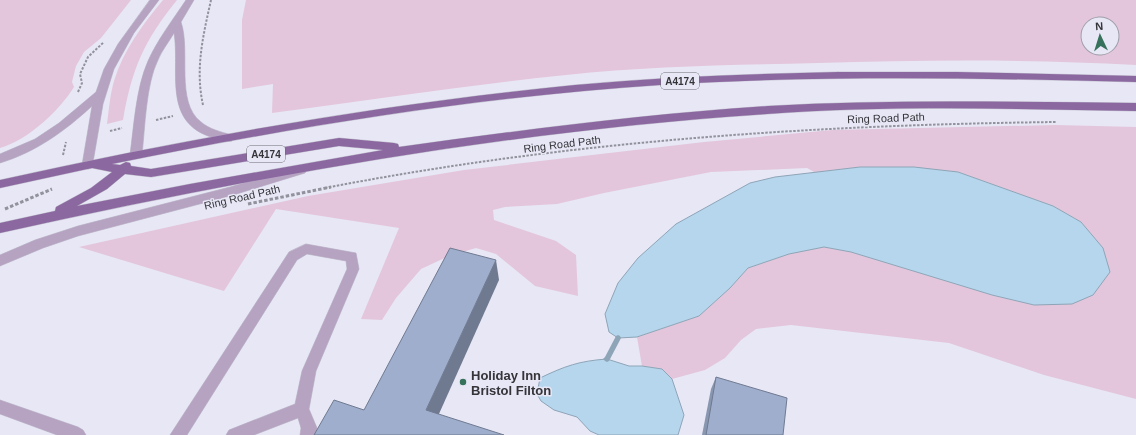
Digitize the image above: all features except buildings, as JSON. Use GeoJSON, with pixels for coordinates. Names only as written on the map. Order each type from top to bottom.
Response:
{"type":"FeatureCollection","features":[{"type":"Feature","properties":{"kind":"main road","name":"A4174"},"geometry":{"type":"LineString","coordinates":[[0,184],[136,155],[228,138],[437,105],[544,92],[656,83],[763,77],[1017,76],[1136,79]]}},
{"type":"Feature","properties":{"kind":"main road","name":"A4174"},"geometry":{"type":"LineString","coordinates":[[0,228],[172,192],[324,164],[411,149],[589,126],[770,110],[858,107],[1015,105],[1136,107]]}},
{"type":"Feature","properties":{"kind":"main road","name":"A4174"},"geometry":{"type":"LineString","coordinates":[[88,165],[151,173],[339,142],[411,149]]}},
{"type":"Feature","properties":{"kind":"main road","name":"A4174"},"geometry":{"type":"LineString","coordinates":[[43,218],[86,197],[102,187],[122,170],[136,155]]}},
{"type":"Feature","properties":{"kind":"street"},"geometry":{"type":"LineString","coordinates":[[88,165],[100,94],[111,66],[138,22],[155,0]]}},
{"type":"Feature","properties":{"kind":"street"},"geometry":{"type":"LineString","coordinates":[[136,155],[142,104],[149,72],[154,60],[190,0]]}},
{"type":"Feature","properties":{"kind":"street"},"geometry":{"type":"LineString","coordinates":[[177,23],[181,46],[181,92],[186,113],[191,121],[199,128],[211,134],[228,138]]}},
{"type":"Feature","properties":{"kind":"street"},"geometry":{"type":"LineString","coordinates":[[0,159],[39,142],[63,126],[100,94]]}},
{"type":"Feature","properties":{"kind":"street"},"geometry":{"type":"LineString","coordinates":[[0,261],[27,248],[61,235],[230,192],[324,164]]}},
{"type":"Feature","properties":{"kind":"street"},"geometry":{"type":"LineString","coordinates":[[178,435],[293,256],[306,249],[352,257],[353,269],[309,371],[302,409],[309,428],[308,435]]}},
{"type":"Feature","properties":{"kind":"street"},"geometry":{"type":"LineString","coordinates":[[0,407],[78,435]]}},
{"type":"Feature","properties":{"kind":"street"},"geometry":{"type":"LineString","coordinates":[[234,435],[302,409]]}},
{"type":"Feature","properties":{"kind":"path","name":"Ring Road Path"},"geometry":{"type":"LineString","coordinates":[[243,205],[317,188],[450,167],[554,152],[673,138],[782,130],[891,125],[1062,122]]}},
{"type":"Feature","properties":{"kind":"shaded area"},"geometry":{"type":"Polygon","coordinates":[[[0,0],[131,0],[101,38],[84,52],[76,66],[72,82],[74,87],[60,106],[32,132],[11,144],[0,148],[0,0]]]}},
{"type":"Feature","properties":{"kind":"shaded area"},"geometry":{"type":"Polygon","coordinates":[[[163,0],[177,0],[156,29],[141,56],[135,70],[123,120],[107,124],[113,86],[118,70],[128,49],[141,28],[163,0]]]}},
{"type":"Feature","properties":{"kind":"shaded area"},"geometry":{"type":"Polygon","coordinates":[[[246,0],[1136,0],[1136,65],[1017,61],[937,61],[755,64],[660,68],[597,72],[529,79],[272,113],[273,84],[242,89],[242,20],[246,0]]]}},
{"type":"Feature","properties":{"kind":"shaded area"},"geometry":{"type":"Polygon","coordinates":[[[1056,125],[1136,127],[1136,399],[1044,375],[949,343],[791,325],[756,329],[741,340],[725,358],[705,370],[672,379],[662,369],[642,366],[637,337],[699,316],[730,288],[748,268],[789,254],[824,247],[851,252],[992,295],[1034,305],[1081,222],[1053,206],[958,172],[860,167],[816,173],[807,168],[711,172],[604,193],[557,204],[505,207],[493,210],[494,220],[556,241],[576,255],[578,296],[535,286],[496,254],[476,248],[449,256],[421,269],[396,298],[382,320],[361,319],[399,228],[276,209],[224,291],[79,247],[308,196],[464,170],[704,142],[832,130],[1056,125]]]}},
{"type":"Feature","properties":{"kind":"water"},"geometry":{"type":"Polygon","coordinates":[[[860,167],[914,167],[958,172],[1053,206],[1081,222],[1103,248],[1110,272],[1093,295],[1072,304],[1034,305],[992,295],[851,252],[824,247],[789,254],[748,268],[730,288],[699,316],[637,337],[618,338],[609,332],[605,314],[618,283],[638,258],[676,224],[750,183],[775,177],[860,167]]]}},
{"type":"Feature","properties":{"kind":"water"},"geometry":{"type":"Polygon","coordinates":[[[607,359],[629,366],[662,369],[672,379],[684,415],[678,435],[599,435],[590,431],[577,417],[554,410],[541,401],[537,394],[540,378],[572,365],[588,361],[607,359]]]}},
{"type":"Feature","properties":{"kind":"waterway"},"geometry":{"type":"LineString","coordinates":[[607,359],[618,338]]}},
{"type":"Feature","properties":{"kind":"place","name":"Holiday Inn Bristol Filton"},"geometry":{"type":"Point","coordinates":[463,382]}}]}
